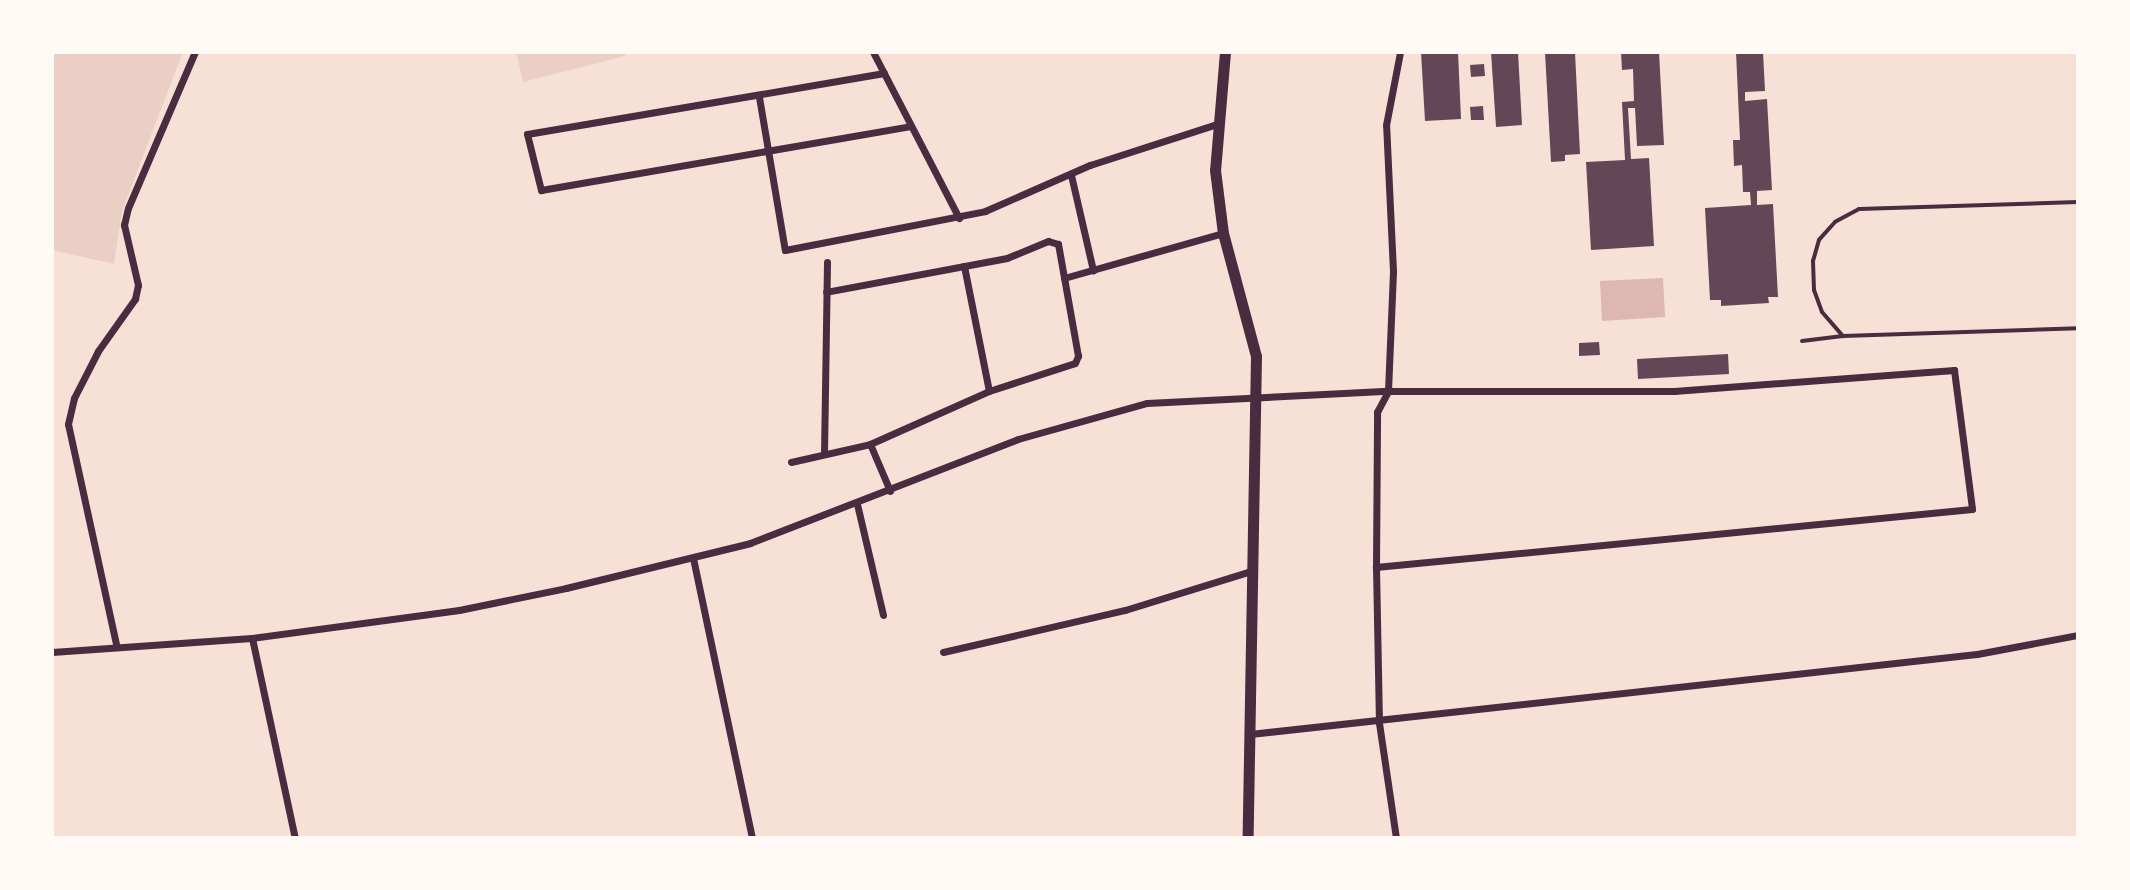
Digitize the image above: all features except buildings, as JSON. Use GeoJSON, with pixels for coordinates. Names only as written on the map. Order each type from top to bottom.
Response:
{"type":"FeatureCollection","features":[{"type":"Feature","properties":{"kind":"main road"},"geometry":{"type":"LineString","coordinates":[[1225,52],[1215,170],[1223,233],[1249,314],[1256,397],[1248,838]]}},
{"type":"Feature","properties":{"kind":"street"},"geometry":{"type":"LineString","coordinates":[[116,644],[68,424],[74,398],[98,351],[135,299],[138,285],[124,225],[128,208],[195,52]]}},
{"type":"Feature","properties":{"kind":"street"},"geometry":{"type":"LineString","coordinates":[[873,52],[959,218]]}},
{"type":"Feature","properties":{"kind":"street"},"geometry":{"type":"LineString","coordinates":[[1396,838],[1379,723],[1376,567],[1377,412],[1388,391],[1393,271],[1386,125],[1400,52]]}},
{"type":"Feature","properties":{"kind":"street"},"geometry":{"type":"LineString","coordinates":[[884,73],[759,97],[527,134],[541,190],[911,126]]}},
{"type":"Feature","properties":{"kind":"street"},"geometry":{"type":"LineString","coordinates":[[759,97],[785,250],[959,218],[1217,124]]}},
{"type":"Feature","properties":{"kind":"street"},"geometry":{"type":"LineString","coordinates":[[1071,175],[1093,270]]}},
{"type":"Feature","properties":{"kind":"street"},"geometry":{"type":"LineString","coordinates":[[1064,278],[1223,233]]}},
{"type":"Feature","properties":{"kind":"street"},"geometry":{"type":"LineString","coordinates":[[791,462],[870,444],[989,391],[1075,363],[1078,356],[1058,244],[1048,241],[1007,258],[826,292]]}},
{"type":"Feature","properties":{"kind":"street"},"geometry":{"type":"LineString","coordinates":[[824,454],[827,262]]}},
{"type":"Feature","properties":{"kind":"street"},"geometry":{"type":"LineString","coordinates":[[964,266],[989,391]]}},
{"type":"Feature","properties":{"kind":"street"},"geometry":{"type":"LineString","coordinates":[[52,652],[116,644],[252,638],[459,610],[693,558],[857,504],[1099,413],[1147,403],[1388,391],[1674,391],[1954,370],[1972,509],[1376,567]]}},
{"type":"Feature","properties":{"kind":"street"},"geometry":{"type":"LineString","coordinates":[[870,444],[890,491]]}},
{"type":"Feature","properties":{"kind":"street"},"geometry":{"type":"LineString","coordinates":[[857,504],[883,615]]}},
{"type":"Feature","properties":{"kind":"street"},"geometry":{"type":"LineString","coordinates":[[693,558],[752,838]]}},
{"type":"Feature","properties":{"kind":"street"},"geometry":{"type":"LineString","coordinates":[[943,652],[1125,610],[1255,570]]}},
{"type":"Feature","properties":{"kind":"street"},"geometry":{"type":"LineString","coordinates":[[1250,734],[1379,723],[1977,654],[2078,635]]}},
{"type":"Feature","properties":{"kind":"street"},"geometry":{"type":"LineString","coordinates":[[252,638],[295,838]]}},
{"type":"Feature","properties":{"kind":"lane"},"geometry":{"type":"LineString","coordinates":[[1843,336],[1822,312],[1814,290],[1813,261],[1819,240],[1835,222],[1859,209],[2078,202]]}},
{"type":"Feature","properties":{"kind":"lane"},"geometry":{"type":"LineString","coordinates":[[1802,341],[1843,336],[2078,328]]}},
{"type":"Feature","properties":{"kind":"shaded area"},"geometry":{"type":"Polygon","coordinates":[[[52,52],[183,52],[122,211],[114,264],[52,250],[52,52]]]}},
{"type":"Feature","properties":{"kind":"shaded area"},"geometry":{"type":"Polygon","coordinates":[[[516,52],[625,52],[625,56],[523,82],[516,52]]]}},
{"type":"Feature","properties":{"kind":"shaded area"},"geometry":{"type":"Polygon","coordinates":[[[1663,278],[1665,317],[1602,321],[1600,281],[1663,278]]]}}]}
